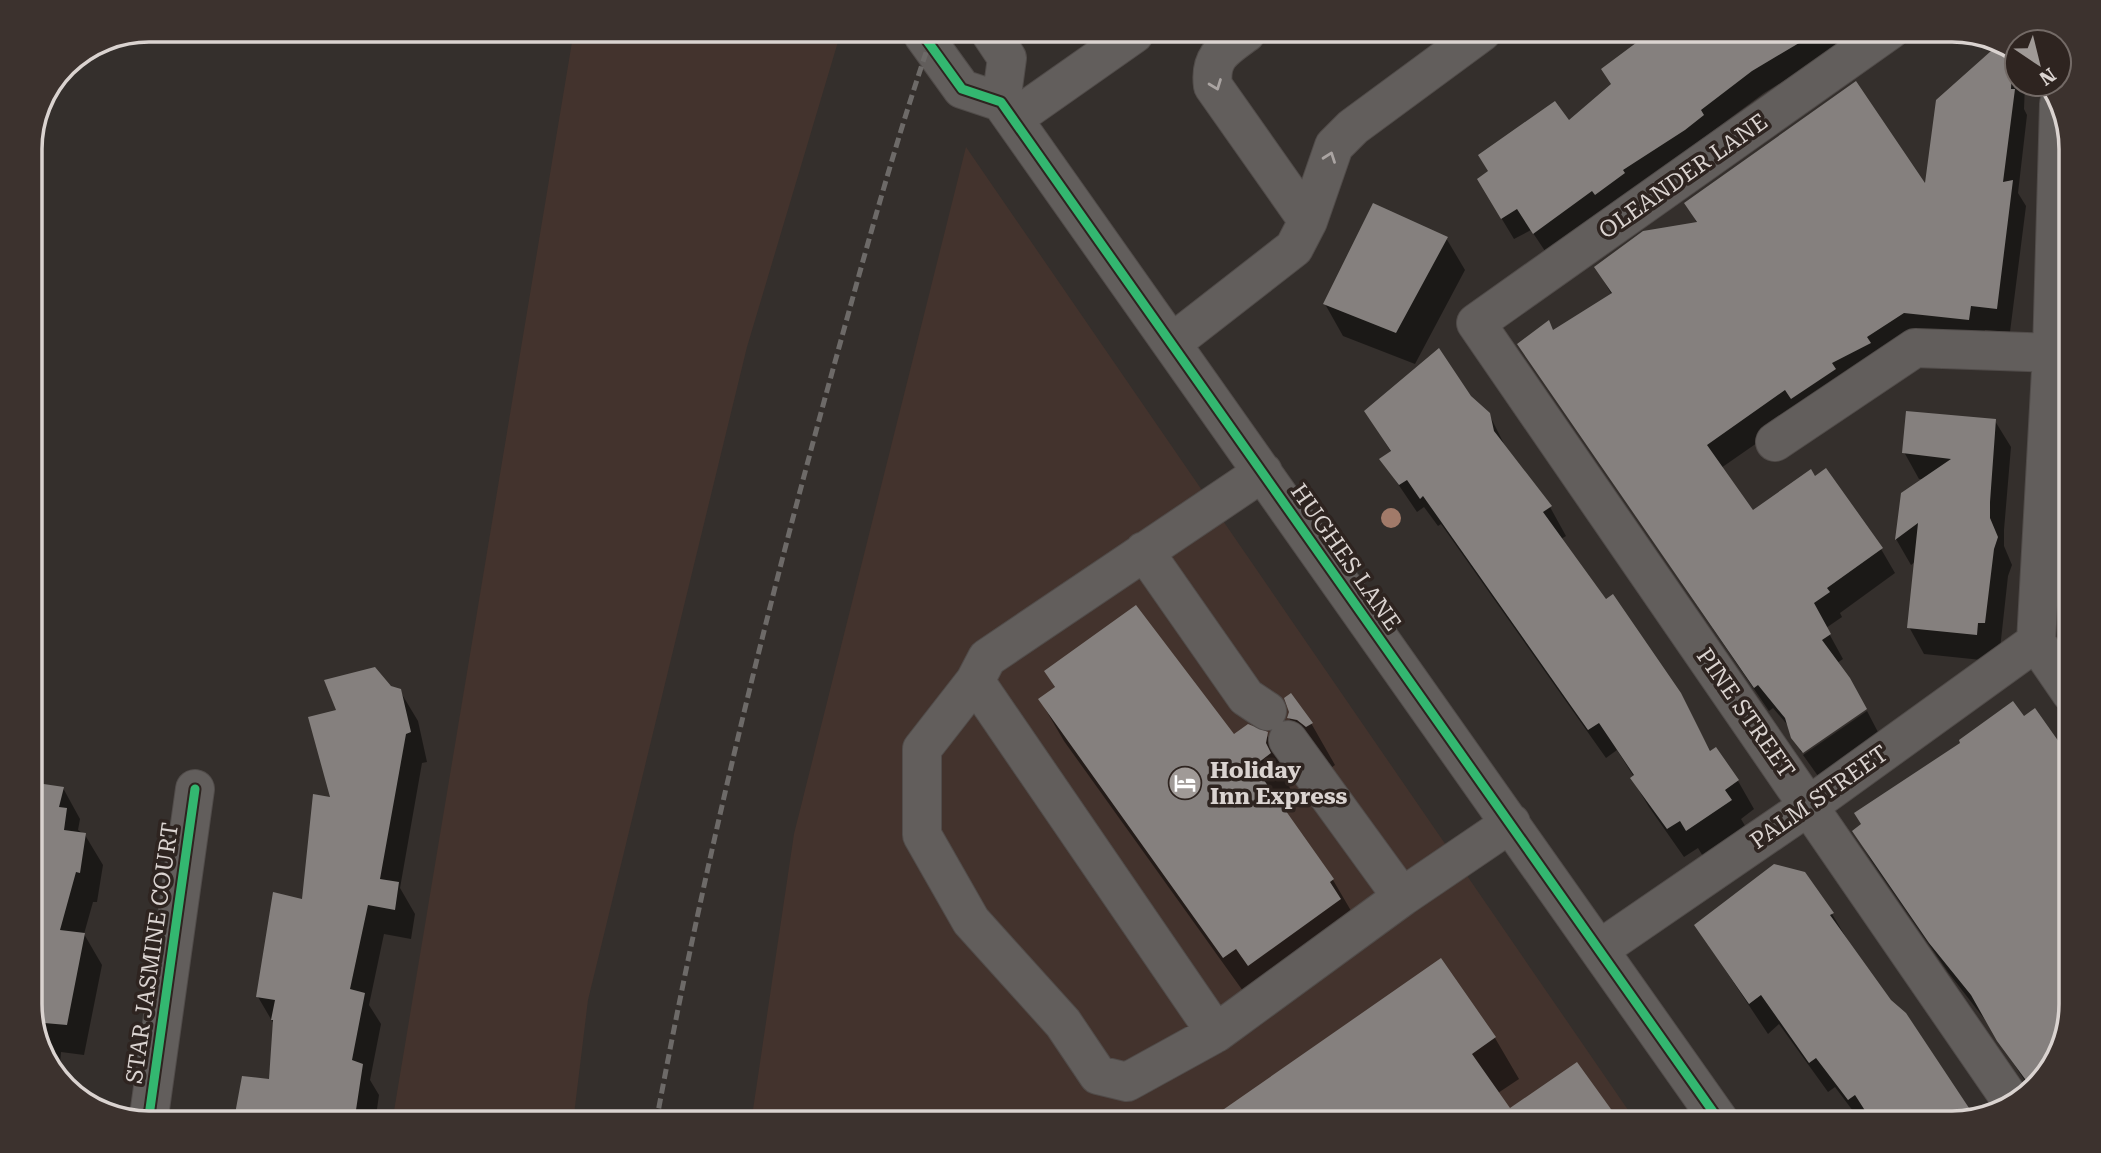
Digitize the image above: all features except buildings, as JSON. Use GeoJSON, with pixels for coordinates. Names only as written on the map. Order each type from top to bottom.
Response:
{"type":"FeatureCollection","features":[{"type":"Feature","properties":{"kind":"street"},"geometry":{"type":"LineString","coordinates":[[928,42],[962,89],[1007,110]]}},
{"type":"Feature","properties":{"kind":"street"},"geometry":{"type":"LineString","coordinates":[[996,42],[1007,58],[1007,110]]}},
{"type":"Feature","properties":{"kind":"street"},"geometry":{"type":"LineString","coordinates":[[1007,110],[1120,42]]}},
{"type":"Feature","properties":{"kind":"street"},"geometry":{"type":"LineString","coordinates":[[1233,42],[1222,50],[1211,70],[1213,86],[1308,221]]}},
{"type":"Feature","properties":{"kind":"street"},"geometry":{"type":"LineString","coordinates":[[1172,344],[1294,248],[1308,221],[1334,146],[1353,127],[1468,42]]}},
{"type":"Feature","properties":{"kind":"street","name":"OLEANDER LANE"},"geometry":{"type":"LineString","coordinates":[[1476,323],[1873,42]]}},
{"type":"Feature","properties":{"kind":"street","name":"HUGHES LANE"},"geometry":{"type":"LineString","coordinates":[[1007,110],[1713,1111]]}},
{"type":"Feature","properties":{"kind":"street"},"geometry":{"type":"LineString","coordinates":[[2058,136],[2052,353],[2036,642],[2059,675]]}},
{"type":"Feature","properties":{"kind":"street","name":"PINE STREET"},"geometry":{"type":"LineString","coordinates":[[1476,323],[2008,1096]]}},
{"type":"Feature","properties":{"kind":"street"},"geometry":{"type":"LineString","coordinates":[[1775,442],[1916,348],[2052,353]]}},
{"type":"Feature","properties":{"kind":"street"},"geometry":{"type":"LineString","coordinates":[[1263,472],[987,658],[975,681],[922,749],[922,835],[971,921],[1063,1023],[1097,1075],[1127,1082],[1216,1033],[1402,897],[1511,823]]}},
{"type":"Feature","properties":{"kind":"street"},"geometry":{"type":"LineString","coordinates":[[1144,551],[1246,697],[1278,726],[1402,897]]}},
{"type":"Feature","properties":{"kind":"street","name":"PALM STREET"},"geometry":{"type":"LineString","coordinates":[[1600,949],[1810,805],[2036,642]]}},
{"type":"Feature","properties":{"kind":"street"},"geometry":{"type":"LineString","coordinates":[[975,681],[1216,1033]]}},
{"type":"Feature","properties":{"kind":"street","name":"STAR JASMINE COURT"},"geometry":{"type":"LineString","coordinates":[[150,1111],[195,789]]}},
{"type":"Feature","properties":{"kind":"shaded area"},"geometry":{"type":"Polygon","coordinates":[[[572,42],[838,42],[747,347],[588,1000],[574,1111],[394,1111],[572,42]]]}},
{"type":"Feature","properties":{"kind":"shaded area"},"geometry":{"type":"Polygon","coordinates":[[[966,147],[1629,1111],[753,1111],[794,834],[966,147]]]}},
{"type":"Feature","properties":{"kind":"railway"},"geometry":{"type":"LineString","coordinates":[[658,1111],[712,849],[778,578],[876,215],[930,42]]}},
{"type":"Feature","properties":{"kind":"cycle path"},"geometry":{"type":"LineString","coordinates":[[928,42],[962,89],[1001,102],[1713,1111]]}},
{"type":"Feature","properties":{"kind":"cycle path"},"geometry":{"type":"LineString","coordinates":[[150,1111],[195,789]]}},
{"type":"Feature","properties":{"kind":"place","name":"Holiday Inn Express"},"geometry":{"type":"Point","coordinates":[1185,783]}}]}
